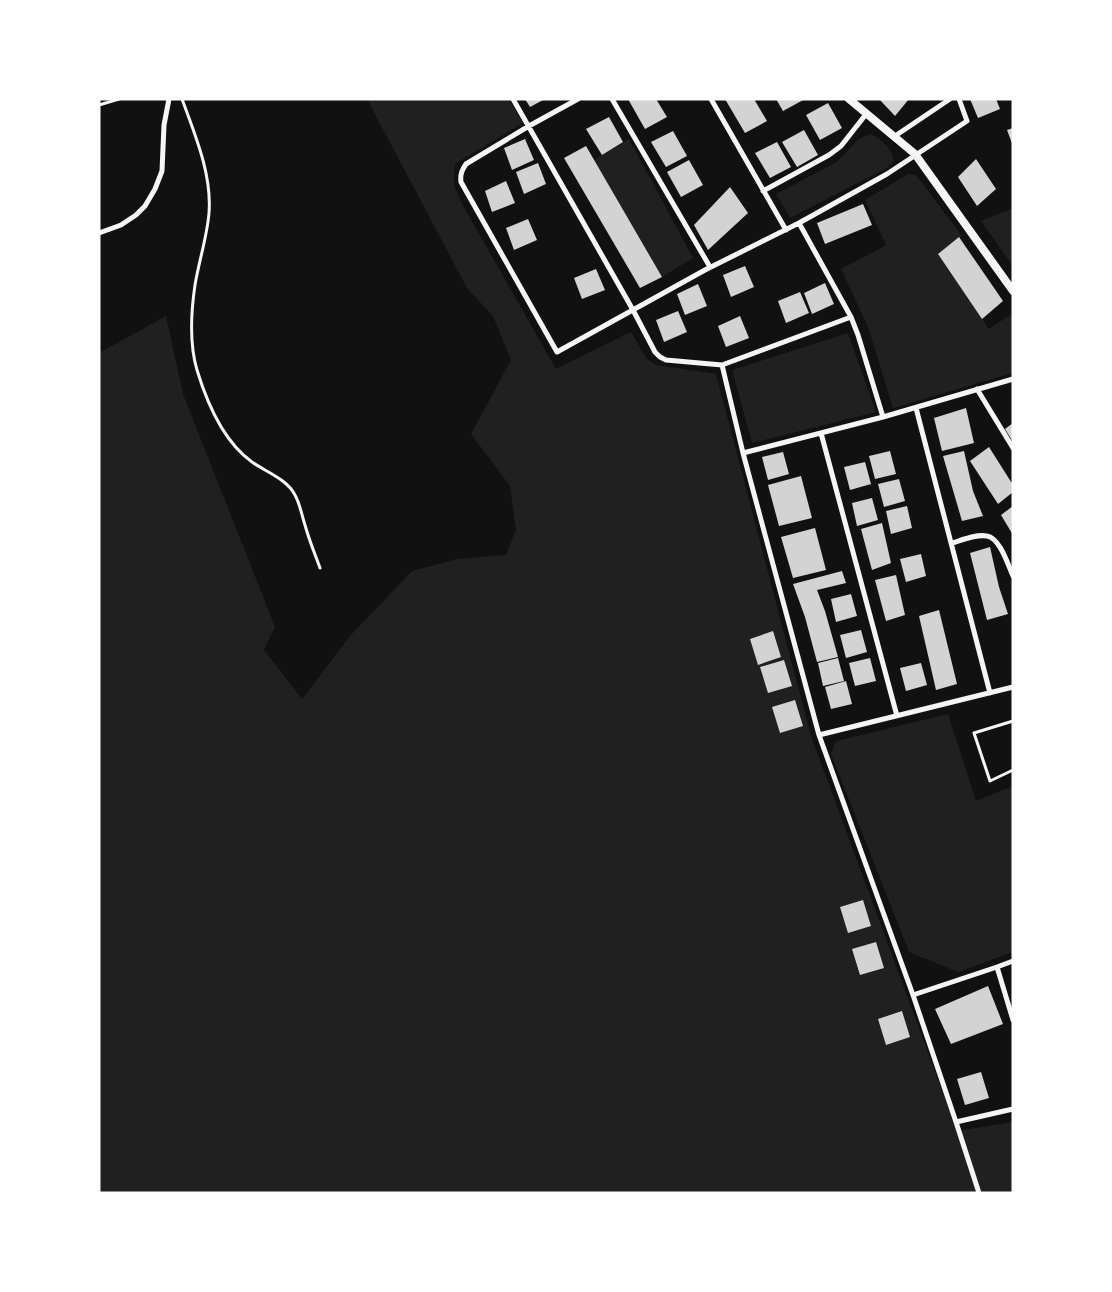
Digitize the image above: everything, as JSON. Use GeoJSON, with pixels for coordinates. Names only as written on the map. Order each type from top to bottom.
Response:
{"type":"FeatureCollection","features":[{"type":"Feature","properties":{"kind":"main road"},"geometry":{"type":"LineString","coordinates":[[849,99],[915,154],[1013,291]]}},
{"type":"Feature","properties":{"kind":"street"},"geometry":{"type":"LineString","coordinates":[[99,233],[121,225],[136,215],[145,206],[155,189],[162,171],[164,125],[169,99]]}},
{"type":"Feature","properties":{"kind":"street"},"geometry":{"type":"LineString","coordinates":[[513,99],[633,310],[654,352],[660,357],[666,360],[722,365],[850,317]]}},
{"type":"Feature","properties":{"kind":"street"},"geometry":{"type":"LineString","coordinates":[[578,99],[466,164],[461,170],[460,177],[557,352],[710,267],[786,230],[887,174],[967,121],[959,99]]}},
{"type":"Feature","properties":{"kind":"street"},"geometry":{"type":"LineString","coordinates":[[612,99],[710,267]]}},
{"type":"Feature","properties":{"kind":"street"},"geometry":{"type":"LineString","coordinates":[[711,99],[786,230]]}},
{"type":"Feature","properties":{"kind":"street"},"geometry":{"type":"LineString","coordinates":[[895,136],[950,99]]}},
{"type":"Feature","properties":{"kind":"street"},"geometry":{"type":"LineString","coordinates":[[763,191],[829,155],[841,146],[867,113]]}},
{"type":"Feature","properties":{"kind":"street"},"geometry":{"type":"LineString","coordinates":[[799,223],[858,335],[884,417]]}},
{"type":"Feature","properties":{"kind":"street"},"geometry":{"type":"LineString","coordinates":[[722,365],[743,453],[819,735],[913,995],[979,1193]]}},
{"type":"Feature","properties":{"kind":"street"},"geometry":{"type":"LineString","coordinates":[[743,453],[884,417],[1013,379]]}},
{"type":"Feature","properties":{"kind":"street"},"geometry":{"type":"LineString","coordinates":[[977,389],[1013,448]]}},
{"type":"Feature","properties":{"kind":"street"},"geometry":{"type":"LineString","coordinates":[[916,408],[990,693]]}},
{"type":"Feature","properties":{"kind":"street"},"geometry":{"type":"LineString","coordinates":[[821,434],[897,716]]}},
{"type":"Feature","properties":{"kind":"street"},"geometry":{"type":"LineString","coordinates":[[952,543],[980,536],[994,539],[1013,576]]}},
{"type":"Feature","properties":{"kind":"street"},"geometry":{"type":"LineString","coordinates":[[819,735],[1013,687]]}},
{"type":"Feature","properties":{"kind":"street"},"geometry":{"type":"LineString","coordinates":[[913,995],[1013,961]]}},
{"type":"Feature","properties":{"kind":"street"},"geometry":{"type":"LineString","coordinates":[[997,966],[1013,1020]]}},
{"type":"Feature","properties":{"kind":"street"},"geometry":{"type":"LineString","coordinates":[[956,1122],[1013,1109]]}},
{"type":"Feature","properties":{"kind":"lane"},"geometry":{"type":"LineString","coordinates":[[99,105],[119,99]]}},
{"type":"Feature","properties":{"kind":"lane"},"geometry":{"type":"LineString","coordinates":[[182,99],[205,168],[209,213],[192,312],[192,342],[196,369],[208,402],[241,454],[283,481],[296,495],[320,568]]}},
{"type":"Feature","properties":{"kind":"lane"},"geometry":{"type":"LineString","coordinates":[[1013,721],[974,733],[990,781],[1013,770]]}},
{"type":"Feature","properties":{"kind":"shaded area"},"geometry":{"type":"Polygon","coordinates":[[[367,99],[509,99],[523,123],[455,164],[454,185],[462,204],[556,369],[631,332],[646,358],[656,365],[716,374],[811,736],[957,1131],[1013,1122],[1013,1193],[99,1193],[99,353],[166,316],[183,394],[275,627],[264,650],[302,699],[350,636],[412,571],[458,559],[506,555],[516,530],[510,486],[471,434],[511,360],[493,316],[467,288],[367,99]]]}},
{"type":"Feature","properties":{"kind":"shaded area"},"geometry":{"type":"Polygon","coordinates":[[[870,134],[885,144],[894,161],[887,168],[790,218],[776,194],[835,163],[855,143],[870,134]]]}},
{"type":"Feature","properties":{"kind":"shaded area"},"geometry":{"type":"Polygon","coordinates":[[[629,139],[693,258],[662,277],[594,160],[629,139]]]}},
{"type":"Feature","properties":{"kind":"shaded area"},"geometry":{"type":"Polygon","coordinates":[[[908,174],[916,175],[962,236],[938,254],[989,329],[1013,313],[1013,373],[893,408],[868,327],[841,269],[886,245],[865,200],[908,174]]]}},
{"type":"Feature","properties":{"kind":"shaded area"},"geometry":{"type":"Polygon","coordinates":[[[1013,208],[1013,266],[981,221],[1013,208]]]}},
{"type":"Feature","properties":{"kind":"shaded area"},"geometry":{"type":"Polygon","coordinates":[[[848,333],[876,412],[752,443],[732,370],[848,333]]]}},
{"type":"Feature","properties":{"kind":"shaded area"},"geometry":{"type":"Polygon","coordinates":[[[948,714],[976,801],[1013,786],[1013,952],[958,972],[909,952],[831,754],[836,741],[948,714]]]}},
{"type":"Feature","properties":{"kind":"building"},"geometry":{"type":"Polygon","coordinates":[[[525,99],[545,99],[530,107],[525,99]]]}},
{"type":"Feature","properties":{"kind":"building"},"geometry":{"type":"Polygon","coordinates":[[[628,99],[656,99],[667,117],[645,129],[628,99]]]}},
{"type":"Feature","properties":{"kind":"building"},"geometry":{"type":"Polygon","coordinates":[[[725,99],[754,99],[767,121],[745,133],[725,99]]]}},
{"type":"Feature","properties":{"kind":"building"},"geometry":{"type":"Polygon","coordinates":[[[776,99],[805,99],[783,111],[776,99]]]}},
{"type":"Feature","properties":{"kind":"building"},"geometry":{"type":"Polygon","coordinates":[[[879,99],[909,99],[895,116],[879,99]]]}},
{"type":"Feature","properties":{"kind":"building"},"geometry":{"type":"Polygon","coordinates":[[[970,99],[996,99],[1000,109],[978,118],[970,99]]]}},
{"type":"Feature","properties":{"kind":"building"},"geometry":{"type":"Polygon","coordinates":[[[828,103],[842,128],[820,140],[806,115],[828,103]]]}},
{"type":"Feature","properties":{"kind":"building"},"geometry":{"type":"Polygon","coordinates":[[[609,117],[623,142],[602,155],[586,129],[609,117]]]}},
{"type":"Feature","properties":{"kind":"building"},"geometry":{"type":"Polygon","coordinates":[[[1013,128],[1013,146],[1007,130],[1013,128]]]}},
{"type":"Feature","properties":{"kind":"building"},"geometry":{"type":"Polygon","coordinates":[[[804,130],[818,155],[797,167],[782,142],[804,130]]]}},
{"type":"Feature","properties":{"kind":"building"},"geometry":{"type":"Polygon","coordinates":[[[673,131],[687,156],[666,167],[651,142],[673,131]]]}},
{"type":"Feature","properties":{"kind":"building"},"geometry":{"type":"Polygon","coordinates":[[[525,139],[534,160],[512,170],[504,148],[525,139]]]}},
{"type":"Feature","properties":{"kind":"building"},"geometry":{"type":"Polygon","coordinates":[[[777,142],[791,167],[770,178],[755,153],[777,142]]]}},
{"type":"Feature","properties":{"kind":"building"},"geometry":{"type":"Polygon","coordinates":[[[586,146],[662,277],[640,288],[564,158],[586,146]]]}},
{"type":"Feature","properties":{"kind":"building"},"geometry":{"type":"Polygon","coordinates":[[[976,159],[996,189],[977,206],[958,177],[976,159]]]}},
{"type":"Feature","properties":{"kind":"building"},"geometry":{"type":"Polygon","coordinates":[[[689,160],[703,185],[681,197],[667,172],[689,160]]]}},
{"type":"Feature","properties":{"kind":"building"},"geometry":{"type":"Polygon","coordinates":[[[538,163],[546,184],[524,194],[516,172],[538,163]]]}},
{"type":"Feature","properties":{"kind":"building"},"geometry":{"type":"Polygon","coordinates":[[[506,181],[515,203],[492,212],[485,191],[506,181]]]}},
{"type":"Feature","properties":{"kind":"building"},"geometry":{"type":"Polygon","coordinates":[[[730,187],[748,213],[708,250],[694,225],[730,187]]]}},
{"type":"Feature","properties":{"kind":"building"},"geometry":{"type":"Polygon","coordinates":[[[863,204],[872,225],[825,244],[817,223],[863,204]]]}},
{"type":"Feature","properties":{"kind":"building"},"geometry":{"type":"Polygon","coordinates":[[[528,219],[537,240],[514,250],[506,228],[528,219]]]}},
{"type":"Feature","properties":{"kind":"building"},"geometry":{"type":"Polygon","coordinates":[[[959,237],[1003,301],[982,319],[938,254],[959,237]]]}},
{"type":"Feature","properties":{"kind":"building"},"geometry":{"type":"Polygon","coordinates":[[[745,266],[754,287],[731,297],[723,275],[745,266]]]}},
{"type":"Feature","properties":{"kind":"building"},"geometry":{"type":"Polygon","coordinates":[[[596,269],[605,290],[582,299],[574,278],[596,269]]]}},
{"type":"Feature","properties":{"kind":"building"},"geometry":{"type":"Polygon","coordinates":[[[825,283],[834,304],[812,314],[804,293],[825,283]]]}},
{"type":"Feature","properties":{"kind":"building"},"geometry":{"type":"Polygon","coordinates":[[[698,284],[707,306],[685,315],[677,294],[698,284]]]}},
{"type":"Feature","properties":{"kind":"building"},"geometry":{"type":"Polygon","coordinates":[[[800,292],[809,313],[786,323],[778,301],[800,292]]]}},
{"type":"Feature","properties":{"kind":"building"},"geometry":{"type":"Polygon","coordinates":[[[678,311],[687,332],[664,342],[656,320],[678,311]]]}},
{"type":"Feature","properties":{"kind":"building"},"geometry":{"type":"Polygon","coordinates":[[[740,316],[749,338],[726,347],[718,326],[740,316]]]}},
{"type":"Feature","properties":{"kind":"building"},"geometry":{"type":"Polygon","coordinates":[[[966,408],[974,443],[942,451],[934,418],[966,408]]]}},
{"type":"Feature","properties":{"kind":"building"},"geometry":{"type":"Polygon","coordinates":[[[1013,423],[1013,442],[1005,429],[1013,423]]]}},
{"type":"Feature","properties":{"kind":"building"},"geometry":{"type":"Polygon","coordinates":[[[989,447],[1013,485],[1013,492],[998,504],[970,461],[989,447]]]}},
{"type":"Feature","properties":{"kind":"building"},"geometry":{"type":"Polygon","coordinates":[[[890,451],[896,474],[875,479],[869,456],[890,451]]]}},
{"type":"Feature","properties":{"kind":"building"},"geometry":{"type":"Polygon","coordinates":[[[964,451],[973,491],[983,516],[962,521],[943,456],[964,451]]]}},
{"type":"Feature","properties":{"kind":"building"},"geometry":{"type":"Polygon","coordinates":[[[783,452],[789,474],[768,480],[762,457],[783,452]]]}},
{"type":"Feature","properties":{"kind":"building"},"geometry":{"type":"Polygon","coordinates":[[[865,462],[871,484],[850,490],[844,467],[865,462]]]}},
{"type":"Feature","properties":{"kind":"building"},"geometry":{"type":"Polygon","coordinates":[[[801,476],[812,518],[779,526],[768,485],[801,476]]]}},
{"type":"Feature","properties":{"kind":"building"},"geometry":{"type":"Polygon","coordinates":[[[899,479],[905,501],[884,507],[878,484],[899,479]]]}},
{"type":"Feature","properties":{"kind":"building"},"geometry":{"type":"Polygon","coordinates":[[[872,498],[878,520],[857,526],[852,503],[872,498]]]}},
{"type":"Feature","properties":{"kind":"building"},"geometry":{"type":"Polygon","coordinates":[[[907,506],[912,528],[891,534],[886,511],[907,506]]]}},
{"type":"Feature","properties":{"kind":"building"},"geometry":{"type":"Polygon","coordinates":[[[1013,506],[1013,535],[1001,515],[1013,506]]]}},
{"type":"Feature","properties":{"kind":"building"},"geometry":{"type":"Polygon","coordinates":[[[882,523],[891,563],[872,570],[861,529],[882,523]]]}},
{"type":"Feature","properties":{"kind":"building"},"geometry":{"type":"Polygon","coordinates":[[[815,528],[826,570],[793,578],[781,537],[815,528]]]}},
{"type":"Feature","properties":{"kind":"building"},"geometry":{"type":"Polygon","coordinates":[[[990,547],[1008,614],[987,620],[970,553],[990,547]]]}},
{"type":"Feature","properties":{"kind":"building"},"geometry":{"type":"Polygon","coordinates":[[[921,554],[926,576],[906,582],[900,559],[921,554]]]}},
{"type":"Feature","properties":{"kind":"building"},"geometry":{"type":"Polygon","coordinates":[[[842,571],[846,583],[817,590],[838,657],[817,662],[793,584],[842,571]]]}},
{"type":"Feature","properties":{"kind":"building"},"geometry":{"type":"Polygon","coordinates":[[[896,575],[905,615],[886,621],[875,580],[896,575]]]}},
{"type":"Feature","properties":{"kind":"building"},"geometry":{"type":"Polygon","coordinates":[[[851,594],[857,616],[836,622],[831,599],[851,594]]]}},
{"type":"Feature","properties":{"kind":"building"},"geometry":{"type":"Polygon","coordinates":[[[939,610],[957,684],[936,690],[919,616],[939,610]]]}},
{"type":"Feature","properties":{"kind":"building"},"geometry":{"type":"Polygon","coordinates":[[[861,630],[867,652],[846,658],[840,635],[861,630]]]}},
{"type":"Feature","properties":{"kind":"building"},"geometry":{"type":"Polygon","coordinates":[[[773,631],[781,657],[758,665],[750,639],[773,631]]]}},
{"type":"Feature","properties":{"kind":"building"},"geometry":{"type":"Polygon","coordinates":[[[838,658],[844,681],[823,686],[818,663],[838,658]]]}},
{"type":"Feature","properties":{"kind":"building"},"geometry":{"type":"Polygon","coordinates":[[[870,658],[876,681],[855,686],[849,663],[870,658]]]}},
{"type":"Feature","properties":{"kind":"building"},"geometry":{"type":"Polygon","coordinates":[[[784,660],[792,686],[768,693],[760,667],[784,660]]]}},
{"type":"Feature","properties":{"kind":"building"},"geometry":{"type":"Polygon","coordinates":[[[921,663],[927,685],[906,691],[900,668],[921,663]]]}},
{"type":"Feature","properties":{"kind":"building"},"geometry":{"type":"Polygon","coordinates":[[[846,681],[852,704],[831,709],[825,687],[846,681]]]}},
{"type":"Feature","properties":{"kind":"building"},"geometry":{"type":"Polygon","coordinates":[[[795,700],[803,726],[780,733],[772,707],[795,700]]]}},
{"type":"Feature","properties":{"kind":"building"},"geometry":{"type":"Polygon","coordinates":[[[863,900],[871,926],[848,933],[840,907],[863,900]]]}},
{"type":"Feature","properties":{"kind":"building"},"geometry":{"type":"Polygon","coordinates":[[[876,942],[884,968],[860,975],[852,949],[876,942]]]}},
{"type":"Feature","properties":{"kind":"building"},"geometry":{"type":"Polygon","coordinates":[[[988,986],[1003,1024],[951,1044],[935,1009],[988,986]]]}},
{"type":"Feature","properties":{"kind":"building"},"geometry":{"type":"Polygon","coordinates":[[[902,1011],[910,1037],[886,1045],[878,1019],[902,1011]]]}},
{"type":"Feature","properties":{"kind":"building"},"geometry":{"type":"Polygon","coordinates":[[[981,1072],[989,1098],[965,1105],[957,1079],[981,1072]]]}}]}
